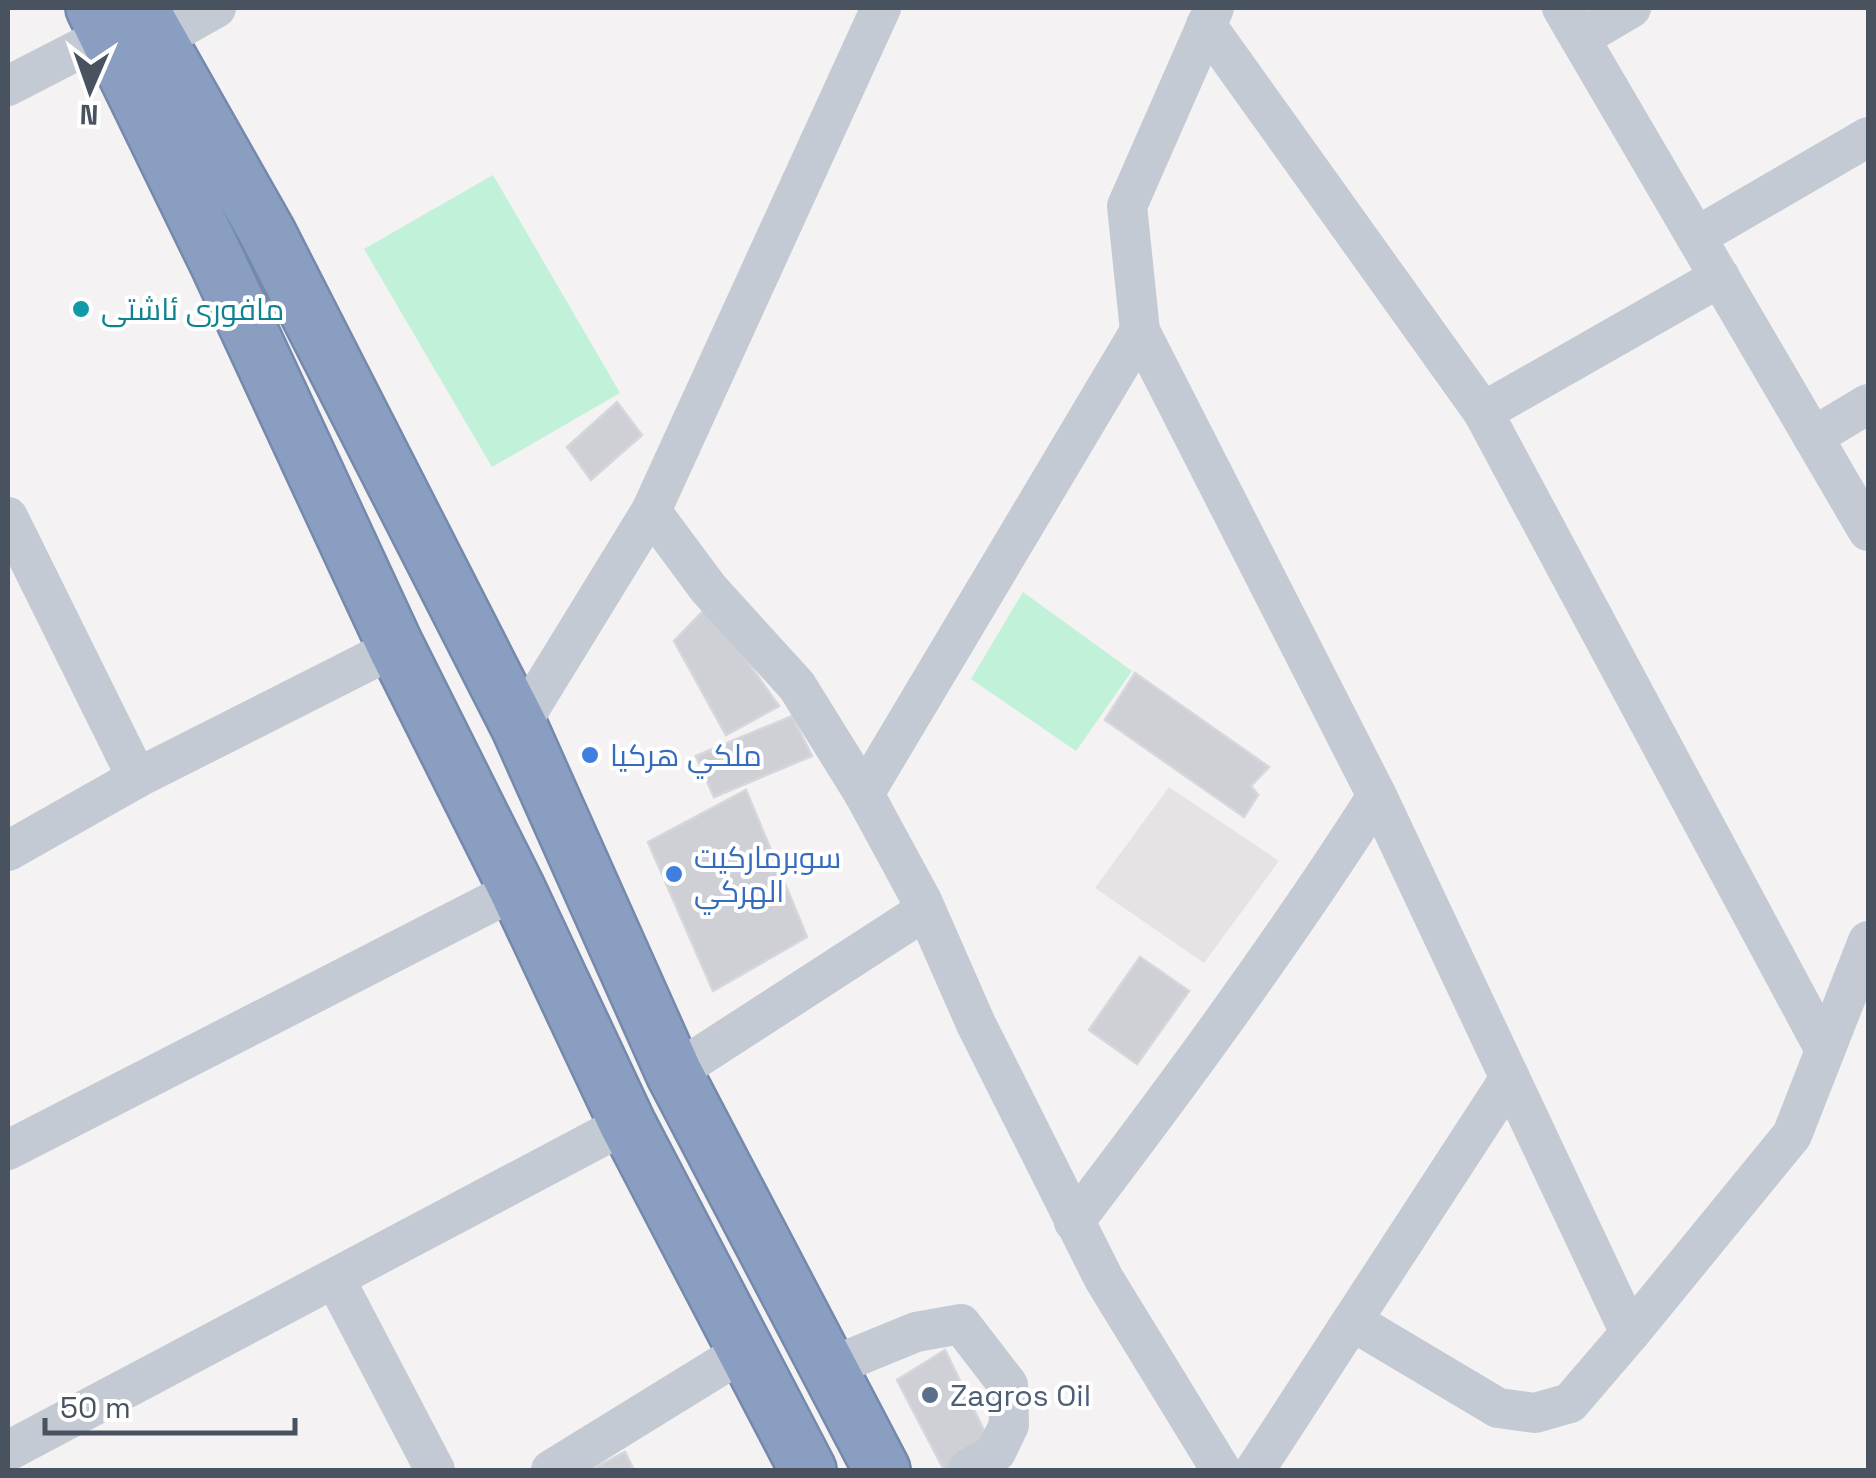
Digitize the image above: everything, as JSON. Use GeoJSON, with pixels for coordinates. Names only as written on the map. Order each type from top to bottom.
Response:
{"type":"FeatureCollection","features":[{"type":"Feature","properties":{"kind":"highway"},"geometry":{"type":"LineString","coordinates":[[124,23],[266,232],[519,726],[674,1073],[882,1470]]}},
{"type":"Feature","properties":{"kind":"highway"},"geometry":{"type":"LineString","coordinates":[[124,23],[218,262],[396,646],[517,889],[626,1124],[808,1470]]}},
{"type":"Feature","properties":{"kind":"highway"},"geometry":{"type":"LineString","coordinates":[[218,262],[266,232]]}},
{"type":"Feature","properties":{"kind":"street"},"geometry":{"type":"LineString","coordinates":[[8,86],[124,23],[216,8]]}},
{"type":"Feature","properties":{"kind":"street"},"geometry":{"type":"LineString","coordinates":[[519,726],[651,511],[880,8]]}},
{"type":"Feature","properties":{"kind":"street"},"geometry":{"type":"LineString","coordinates":[[1631,8],[1571,23],[1868,531]]}},
{"type":"Feature","properties":{"kind":"street"},"geometry":{"type":"LineString","coordinates":[[1210,16],[1127,206],[1140,332],[1378,796],[1630,1333]]}},
{"type":"Feature","properties":{"kind":"street"},"geometry":{"type":"LineString","coordinates":[[1210,16],[1482,412],[1826,1050]]}},
{"type":"Feature","properties":{"kind":"street"},"geometry":{"type":"LineString","coordinates":[[1696,237],[1868,136]]}},
{"type":"Feature","properties":{"kind":"street"},"geometry":{"type":"LineString","coordinates":[[1482,412],[1720,277]]}},
{"type":"Feature","properties":{"kind":"street"},"geometry":{"type":"LineString","coordinates":[[864,794],[1140,332]]}},
{"type":"Feature","properties":{"kind":"street"},"geometry":{"type":"LineString","coordinates":[[1814,437],[1868,404]]}},
{"type":"Feature","properties":{"kind":"street"},"geometry":{"type":"LineString","coordinates":[[651,511],[708,588],[797,686],[864,794],[922,901],[976,1024],[1104,1279],[1222,1470]]}},
{"type":"Feature","properties":{"kind":"street"},"geometry":{"type":"LineString","coordinates":[[12,540],[136,778]]}},
{"type":"Feature","properties":{"kind":"street"},"geometry":{"type":"LineString","coordinates":[[8,852],[136,778],[396,646]]}},
{"type":"Feature","properties":{"kind":"street"},"geometry":{"type":"LineString","coordinates":[[1074,1222],[1300,917],[1378,796]]}},
{"type":"Feature","properties":{"kind":"street"},"geometry":{"type":"LineString","coordinates":[[8,1150],[517,889]]}},
{"type":"Feature","properties":{"kind":"street"},"geometry":{"type":"LineString","coordinates":[[674,1073],[916,917],[922,901]]}},
{"type":"Feature","properties":{"kind":"street"},"geometry":{"type":"LineString","coordinates":[[1352,1321],[1498,1408],[1535,1412],[1570,1403],[1792,1135],[1868,941]]}},
{"type":"Feature","properties":{"kind":"street"},"geometry":{"type":"LineString","coordinates":[[1255,1470],[1510,1078]]}},
{"type":"Feature","properties":{"kind":"street"},"geometry":{"type":"LineString","coordinates":[[8,1451],[626,1124]]}},
{"type":"Feature","properties":{"kind":"street"},"geometry":{"type":"LineString","coordinates":[[335,1279],[436,1470]]}},
{"type":"Feature","properties":{"kind":"street"},"geometry":{"type":"LineString","coordinates":[[828,1368],[916,1332],[961,1324],[1008,1385],[1008,1425],[996,1452],[967,1470]]}},
{"type":"Feature","properties":{"kind":"street"},"geometry":{"type":"LineString","coordinates":[[550,1470],[744,1350]]}},
{"type":"Feature","properties":{"kind":"shaded area"},"geometry":{"type":"Polygon","coordinates":[[[1169,787],[1279,861],[1204,963],[1095,888],[1169,787]]]}},
{"type":"Feature","properties":{"kind":"green space"},"geometry":{"type":"Polygon","coordinates":[[[493,175],[620,393],[492,467],[364,249],[493,175]]]}},
{"type":"Feature","properties":{"kind":"green space"},"geometry":{"type":"Polygon","coordinates":[[[1023,592],[1132,671],[1076,751],[971,679],[1023,592]]]}},
{"type":"Feature","properties":{"kind":"building"},"geometry":{"type":"Polygon","coordinates":[[[617,402],[642,435],[591,480],[567,447],[617,402]]]}},
{"type":"Feature","properties":{"kind":"building"},"geometry":{"type":"Polygon","coordinates":[[[708,606],[779,706],[726,735],[674,641],[708,606]]]}},
{"type":"Feature","properties":{"kind":"building"},"geometry":{"type":"Polygon","coordinates":[[[1135,673],[1269,767],[1251,786],[1258,795],[1244,817],[1105,720],[1135,673]]]}},
{"type":"Feature","properties":{"kind":"building"},"geometry":{"type":"Polygon","coordinates":[[[792,716],[812,756],[714,797],[696,756],[792,716]]]}},
{"type":"Feature","properties":{"kind":"building"},"geometry":{"type":"Polygon","coordinates":[[[746,790],[807,937],[713,991],[648,842],[746,790]]]}},
{"type":"Feature","properties":{"kind":"building"},"geometry":{"type":"Polygon","coordinates":[[[1140,957],[1189,991],[1137,1064],[1089,1030],[1140,957]]]}},
{"type":"Feature","properties":{"kind":"building"},"geometry":{"type":"Polygon","coordinates":[[[945,1350],[991,1445],[944,1470],[897,1380],[945,1350]]]}},
{"type":"Feature","properties":{"kind":"building"},"geometry":{"type":"Polygon","coordinates":[[[625,1452],[634,1470],[590,1470],[625,1452]]]}},
{"type":"Feature","properties":{"kind":"place","name":"مافوری ئاشتی"},"geometry":{"type":"Point","coordinates":[81,309]}},
{"type":"Feature","properties":{"kind":"place","name":"ملكي هركيا"},"geometry":{"type":"Point","coordinates":[590,755]}},
{"type":"Feature","properties":{"kind":"place","name":"سوبرماركيت الهركي"},"geometry":{"type":"Point","coordinates":[674,874]}},
{"type":"Feature","properties":{"kind":"place","name":"Zagros Oil"},"geometry":{"type":"Point","coordinates":[930,1395]}}]}
